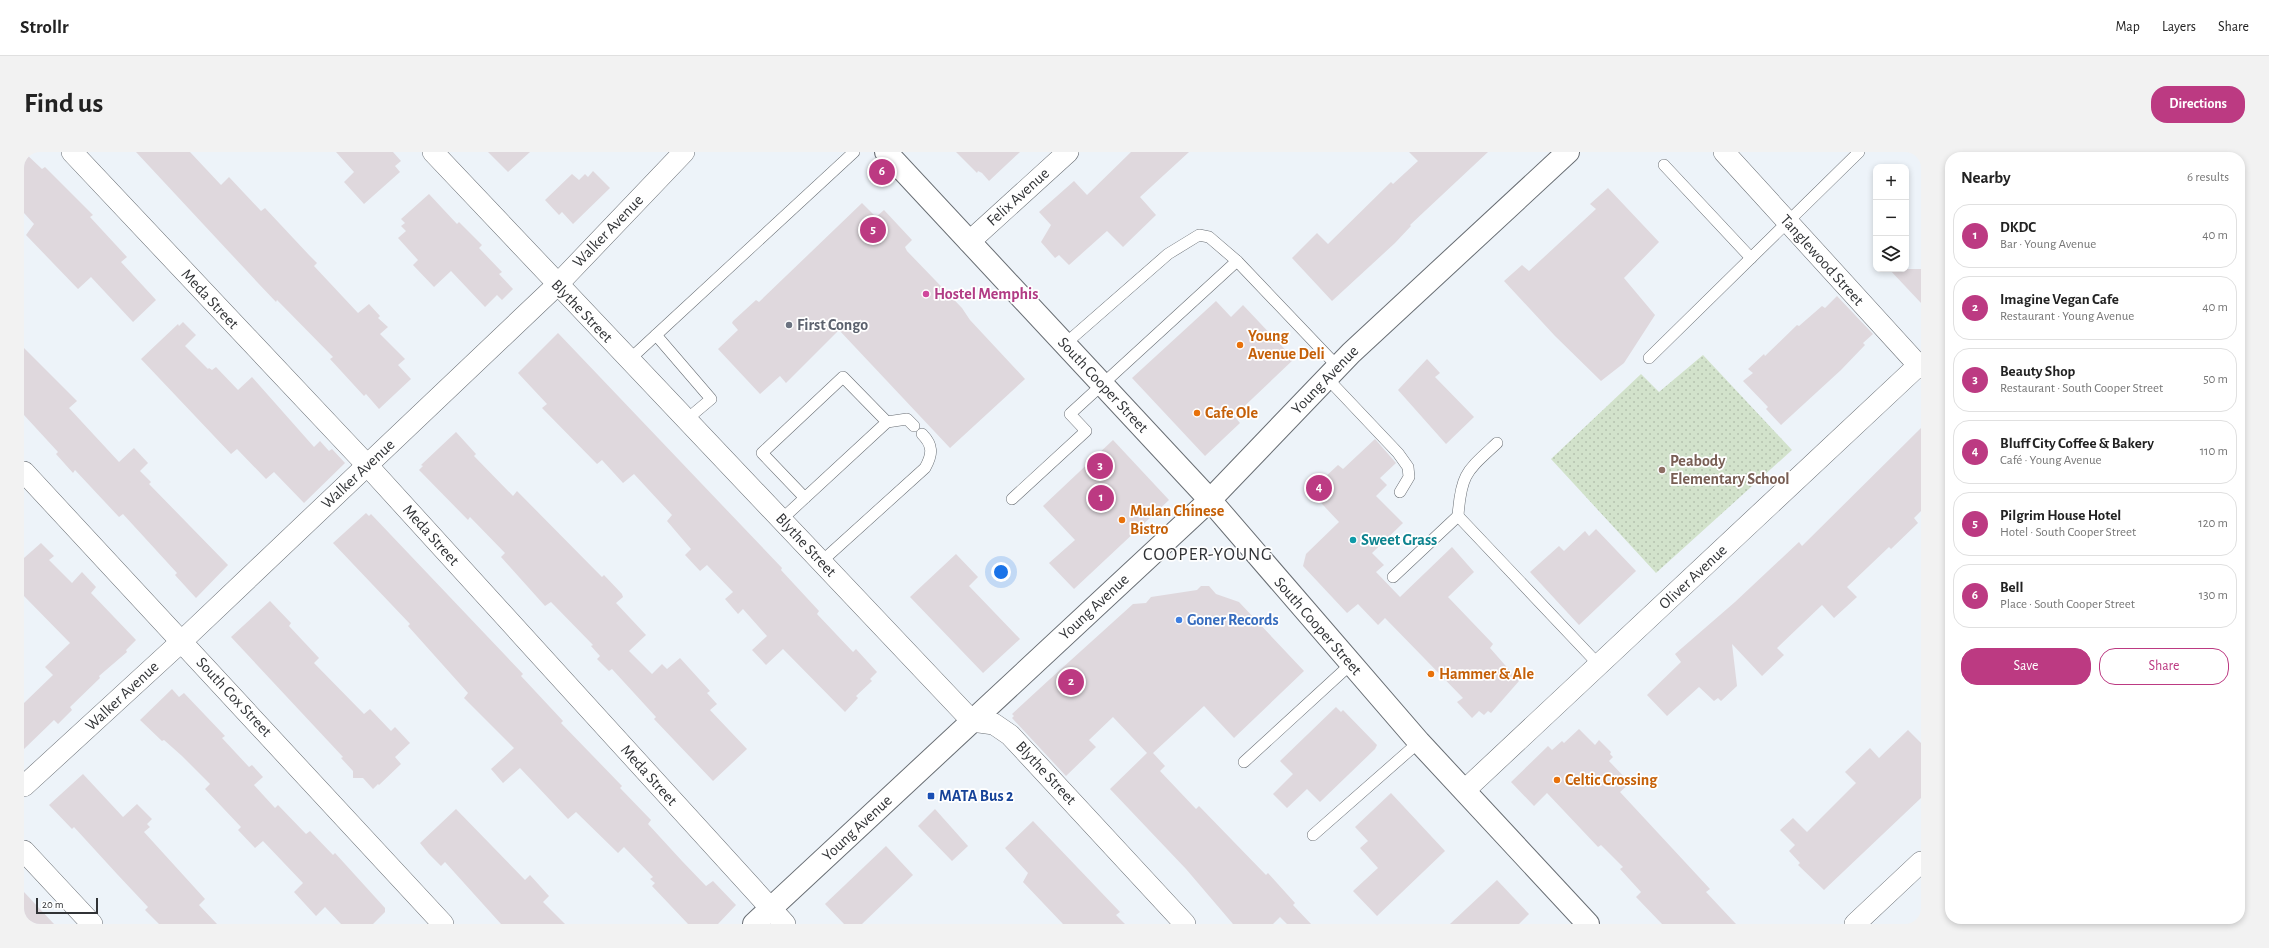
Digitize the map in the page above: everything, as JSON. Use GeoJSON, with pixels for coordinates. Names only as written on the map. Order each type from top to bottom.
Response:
{"type":"FeatureCollection","features":[{"type":"Feature","properties":{"kind":"street","name":"Meda Street"},"geometry":{"type":"LineString","coordinates":[[72,152],[367,465],[778,916]]}},
{"type":"Feature","properties":{"kind":"street","name":"Blythe Street"},"geometry":{"type":"LineString","coordinates":[[433,152],[557,285],[782,519],[972,721],[994,724],[1010,735],[1185,924]]}},
{"type":"Feature","properties":{"kind":"street","name":"Walker Avenue"},"geometry":{"type":"LineString","coordinates":[[24,786],[182,641],[557,285],[684,152]]}},
{"type":"Feature","properties":{"kind":"street","name":"South Cooper Street"},"geometry":{"type":"LineString","coordinates":[[886,152],[1210,500],[1419,742],[1588,924]]}},
{"type":"Feature","properties":{"kind":"street","name":"Felix Avenue"},"geometry":{"type":"LineString","coordinates":[[969,242],[1068,152]]}},
{"type":"Feature","properties":{"kind":"street","name":"Young Avenue"},"geometry":{"type":"LineString","coordinates":[[754,924],[778,916],[972,721],[1210,500],[1333,372],[1568,152]]}},
{"type":"Feature","properties":{"kind":"street","name":"Tanglewood Street"},"geometry":{"type":"LineString","coordinates":[[1724,152],[1920,365]]}},
{"type":"Feature","properties":{"kind":"street","name":"Oliver Avenue"},"geometry":{"type":"LineString","coordinates":[[1465,790],[1920,365]]}},
{"type":"Feature","properties":{"kind":"street","name":"South Cox Street"},"geometry":{"type":"LineString","coordinates":[[24,472],[443,924]]}},
{"type":"Feature","properties":{"kind":"street"},"geometry":{"type":"LineString","coordinates":[[24,851],[92,924]]}},
{"type":"Feature","properties":{"kind":"street"},"geometry":{"type":"LineString","coordinates":[[1855,924],[1921,862]]}},
{"type":"Feature","properties":{"kind":"lane"},"geometry":{"type":"LineString","coordinates":[[629,360],[854,152]]}},
{"type":"Feature","properties":{"kind":"lane"},"geometry":{"type":"LineString","coordinates":[[1649,358],[1859,152]]}},
{"type":"Feature","properties":{"kind":"lane"},"geometry":{"type":"LineString","coordinates":[[1664,165],[1751,258]]}},
{"type":"Feature","properties":{"kind":"lane"},"geometry":{"type":"LineString","coordinates":[[1065,344],[1168,254],[1190,239],[1199,235],[1209,237],[1237,261],[1333,372],[1398,453],[1408,467],[1409,477],[1400,492]]}},
{"type":"Feature","properties":{"kind":"lane"},"geometry":{"type":"LineString","coordinates":[[1012,499],[1086,431],[1070,414],[1102,383],[1237,261]]}},
{"type":"Feature","properties":{"kind":"lane"},"geometry":{"type":"LineString","coordinates":[[656,335],[711,398],[686,420]]}},
{"type":"Feature","properties":{"kind":"lane"},"geometry":{"type":"LineString","coordinates":[[805,498],[762,453],[843,377],[887,422]]}},
{"type":"Feature","properties":{"kind":"lane"},"geometry":{"type":"LineString","coordinates":[[782,519],[887,422],[907,419],[929,441],[931,457],[925,468],[821,562]]}},
{"type":"Feature","properties":{"kind":"lane"},"geometry":{"type":"LineString","coordinates":[[1393,577],[1458,516],[1461,486],[1468,470],[1497,443]]}},
{"type":"Feature","properties":{"kind":"lane"},"geometry":{"type":"LineString","coordinates":[[1458,516],[1599,665]]}},
{"type":"Feature","properties":{"kind":"lane"},"geometry":{"type":"LineString","coordinates":[[1244,762],[1351,664]]}},
{"type":"Feature","properties":{"kind":"lane"},"geometry":{"type":"LineString","coordinates":[[1313,835],[1419,742]]}},
{"type":"Feature","properties":{"kind":"green space"},"geometry":{"type":"Polygon","coordinates":[[[1703,355],[1792,450],[1656,573],[1551,459],[1641,374],[1659,392],[1703,355]]]}},
{"type":"Feature","properties":{"kind":"building"},"geometry":{"type":"Polygon","coordinates":[[[24,152],[42,169],[45,167],[93,215],[90,217],[127,257],[121,262],[156,300],[133,322],[91,277],[78,289],[26,235],[34,224],[24,213],[24,152]]]}},
{"type":"Feature","properties":{"kind":"building"},"geometry":{"type":"Polygon","coordinates":[[[136,152],[190,152],[221,185],[229,177],[261,211],[265,208],[317,263],[314,266],[358,313],[369,304],[380,316],[378,318],[388,327],[380,334],[405,359],[398,365],[411,379],[379,409],[366,394],[364,396],[330,359],[333,357],[277,300],[276,302],[136,152]]]}},
{"type":"Feature","properties":{"kind":"building"},"geometry":{"type":"Polygon","coordinates":[[[336,152],[393,152],[401,161],[395,166],[400,172],[364,204],[344,182],[354,172],[336,152]]]}},
{"type":"Feature","properties":{"kind":"building"},"geometry":{"type":"Polygon","coordinates":[[[488,152],[530,152],[508,172],[488,152]]]}},
{"type":"Feature","properties":{"kind":"building"},"geometry":{"type":"Polygon","coordinates":[[[956,152],[1020,152],[989,181],[982,173],[978,171],[977,173],[956,152]]]}},
{"type":"Feature","properties":{"kind":"building"},"geometry":{"type":"Polygon","coordinates":[[[1131,152],[1189,152],[1140,197],[1156,215],[1123,247],[1107,231],[1069,265],[1059,255],[1055,258],[1041,242],[1051,225],[1039,212],[1074,181],[1087,195],[1131,152]]]}},
{"type":"Feature","properties":{"kind":"building"},"geometry":{"type":"Polygon","coordinates":[[[1409,152],[1488,152],[1410,225],[1411,226],[1395,243],[1332,301],[1292,258],[1317,233],[1328,244],[1391,182],[1393,184],[1418,161],[1409,152]]]}},
{"type":"Feature","properties":{"kind":"building"},"geometry":{"type":"Polygon","coordinates":[[[593,171],[610,188],[573,224],[562,212],[559,215],[545,200],[572,174],[579,180],[585,174],[588,177],[593,171]]]}},
{"type":"Feature","properties":{"kind":"building"},"geometry":{"type":"Polygon","coordinates":[[[1608,188],[1659,242],[1624,278],[1655,315],[1624,363],[1601,381],[1555,336],[1504,281],[1522,265],[1529,271],[1596,209],[1590,204],[1608,188]]]}},
{"type":"Feature","properties":{"kind":"building"},"geometry":{"type":"Polygon","coordinates":[[[429,194],[457,224],[459,222],[482,245],[479,248],[502,272],[499,274],[513,289],[502,300],[497,295],[485,307],[451,271],[434,287],[413,265],[418,260],[398,238],[406,231],[401,226],[405,223],[401,219],[429,194]]]}},
{"type":"Feature","properties":{"kind":"building","name":"First Congo"},"geometry":{"type":"Polygon","coordinates":[[[862,203],[876,217],[884,210],[912,240],[905,247],[907,251],[962,308],[970,320],[1025,379],[950,448],[839,330],[786,383],[780,376],[760,394],[718,349],[738,330],[732,323],[733,321],[756,300],[759,302],[862,203]]]}},
{"type":"Feature","properties":{"kind":"building"},"geometry":{"type":"Polygon","coordinates":[[[1909,269],[1921,269],[1921,303],[1892,272],[1909,272],[1909,269]]]}},
{"type":"Feature","properties":{"kind":"building"},"geometry":{"type":"Polygon","coordinates":[[[1837,296],[1873,334],[1863,343],[1865,345],[1841,370],[1781,425],[1766,409],[1768,407],[1743,381],[1753,373],[1748,369],[1764,354],[1765,356],[1797,325],[1799,326],[1822,306],[1825,308],[1837,296]]]}},
{"type":"Feature","properties":{"kind":"building"},"geometry":{"type":"Polygon","coordinates":[[[1216,301],[1231,317],[1243,305],[1294,359],[1234,416],[1240,423],[1205,456],[1132,378],[1216,301]]]}},
{"type":"Feature","properties":{"kind":"building"},"geometry":{"type":"Polygon","coordinates":[[[183,322],[196,335],[185,346],[208,369],[209,368],[212,370],[216,367],[238,390],[252,377],[314,447],[320,441],[329,451],[332,449],[345,463],[304,503],[274,472],[266,479],[237,449],[231,454],[141,359],[178,324],[179,326],[183,322]]]}},
{"type":"Feature","properties":{"kind":"building"},"geometry":{"type":"Polygon","coordinates":[[[558,333],[782,568],[781,570],[819,611],[817,614],[853,652],[856,649],[877,672],[870,679],[872,681],[856,696],[858,698],[845,712],[783,649],[766,665],[752,650],[767,636],[743,609],[738,614],[725,599],[733,592],[707,565],[700,571],[685,555],[691,549],[667,521],[672,515],[634,474],[623,483],[602,460],[597,464],[542,408],[547,404],[518,373],[558,333]]]}},
{"type":"Feature","properties":{"kind":"building"},"geometry":{"type":"Polygon","coordinates":[[[24,348],[77,401],[69,408],[119,462],[134,448],[148,463],[140,471],[151,482],[149,484],[228,565],[196,598],[175,575],[177,573],[123,514],[119,517],[75,470],[73,473],[56,454],[58,452],[24,415],[24,348]]]}},
{"type":"Feature","properties":{"kind":"building"},"geometry":{"type":"Polygon","coordinates":[[[1427,359],[1440,373],[1435,377],[1474,417],[1446,444],[1398,390],[1427,359]]]}},
{"type":"Feature","properties":{"kind":"building"},"geometry":{"type":"Polygon","coordinates":[[[1921,428],[1921,511],[1914,518],[1918,523],[1891,549],[1889,547],[1847,587],[1857,597],[1834,618],[1822,605],[1777,648],[1784,655],[1762,676],[1732,644],[1737,686],[1721,701],[1718,698],[1714,701],[1699,687],[1667,716],[1647,695],[1681,662],[1675,654],[1735,602],[1799,542],[1802,546],[1921,428]]]}},
{"type":"Feature","properties":{"kind":"building"},"geometry":{"type":"Polygon","coordinates":[[[456,432],[476,454],[474,456],[513,496],[517,491],[602,577],[604,575],[622,594],[623,597],[616,603],[646,635],[629,651],[652,674],[662,664],[667,669],[680,658],[710,691],[707,693],[717,704],[710,710],[747,749],[713,781],[654,719],[656,717],[612,669],[609,671],[597,659],[600,656],[591,646],[593,645],[551,602],[545,606],[501,557],[505,553],[470,517],[468,520],[419,470],[423,466],[421,465],[456,432]]]}},
{"type":"Feature","properties":{"kind":"building"},"geometry":{"type":"Polygon","coordinates":[[[1375,439],[1396,463],[1380,478],[1387,485],[1376,496],[1403,523],[1372,553],[1384,565],[1376,572],[1400,597],[1452,547],[1474,572],[1448,597],[1493,644],[1490,648],[1519,681],[1491,713],[1488,711],[1484,715],[1479,711],[1472,718],[1457,702],[1463,698],[1385,618],[1378,625],[1358,604],[1347,613],[1303,566],[1306,554],[1339,522],[1310,491],[1338,465],[1343,469],[1375,439]]]}},
{"type":"Feature","properties":{"kind":"building"},"geometry":{"type":"Polygon","coordinates":[[[1113,440],[1169,500],[1074,589],[1049,563],[1075,540],[1043,506],[1113,440]]]}},
{"type":"Feature","properties":{"kind":"building"},"geometry":{"type":"Polygon","coordinates":[[[366,513],[369,516],[371,514],[523,674],[521,676],[563,721],[561,723],[622,786],[620,788],[651,820],[648,824],[682,861],[706,886],[713,881],[736,905],[718,924],[688,924],[652,886],[655,883],[650,879],[653,877],[624,847],[618,853],[576,812],[568,819],[520,768],[503,783],[491,769],[514,748],[464,698],[468,693],[408,626],[410,624],[333,543],[366,513]]]}},
{"type":"Feature","properties":{"kind":"building"},"geometry":{"type":"Polygon","coordinates":[[[1596,529],[1636,571],[1579,625],[1530,572],[1559,546],[1564,551],[1585,531],[1589,536],[1596,529]]]}},
{"type":"Feature","properties":{"kind":"building"},"geometry":{"type":"Polygon","coordinates":[[[41,543],[54,556],[49,560],[72,583],[82,572],[96,587],[91,593],[136,640],[126,650],[127,652],[99,676],[100,678],[70,707],[72,710],[58,724],[54,720],[24,749],[24,703],[53,675],[45,667],[70,643],[24,596],[24,558],[41,543]]]}},
{"type":"Feature","properties":{"kind":"building"},"geometry":{"type":"Polygon","coordinates":[[[956,554],[978,577],[969,586],[1020,639],[983,673],[910,597],[956,554]]]}},
{"type":"Feature","properties":{"kind":"building"},"geometry":{"type":"Polygon","coordinates":[[[1201,586],[1209,586],[1216,594],[1239,602],[1304,671],[1234,738],[1204,706],[1153,753],[1165,766],[1160,771],[1196,809],[1199,806],[1266,875],[1268,873],[1295,903],[1293,905],[1311,924],[1287,924],[1280,917],[1273,924],[1233,924],[1186,869],[1110,789],[1147,753],[1113,717],[1089,740],[1096,747],[1066,776],[1012,718],[1014,716],[1012,714],[1133,604],[1146,603],[1151,597],[1197,590],[1201,586]]]}},
{"type":"Feature","properties":{"kind":"building"},"geometry":{"type":"Polygon","coordinates":[[[270,601],[291,623],[289,626],[319,658],[314,663],[364,714],[370,709],[391,731],[395,727],[410,743],[395,757],[401,764],[373,789],[363,778],[353,778],[353,771],[341,758],[343,757],[231,637],[270,601]]]}},
{"type":"Feature","properties":{"kind":"building"},"geometry":{"type":"Polygon","coordinates":[[[172,689],[179,697],[184,693],[225,736],[222,738],[249,767],[252,765],[263,777],[254,785],[275,808],[278,805],[306,834],[310,831],[333,855],[335,853],[385,908],[385,912],[373,924],[341,924],[325,907],[316,916],[294,892],[303,883],[263,841],[255,848],[238,830],[241,827],[205,789],[210,784],[182,756],[164,740],[162,741],[140,720],[172,689]]]}},
{"type":"Feature","properties":{"kind":"building"},"geometry":{"type":"Polygon","coordinates":[[[1336,707],[1341,712],[1343,710],[1377,745],[1375,749],[1320,802],[1307,789],[1287,808],[1273,794],[1293,774],[1280,761],[1336,707]]]}},
{"type":"Feature","properties":{"kind":"building"},"geometry":{"type":"Polygon","coordinates":[[[1579,729],[1595,745],[1599,740],[1611,752],[1610,754],[1613,757],[1609,761],[1630,783],[1620,792],[1710,889],[1706,892],[1736,924],[1662,924],[1636,897],[1641,892],[1620,869],[1623,867],[1601,845],[1598,847],[1547,793],[1534,806],[1511,782],[1548,746],[1552,750],[1562,741],[1564,743],[1579,729]]]}},
{"type":"Feature","properties":{"kind":"building"},"geometry":{"type":"Polygon","coordinates":[[[1908,730],[1921,743],[1921,798],[1824,890],[1798,865],[1800,863],[1789,851],[1795,845],[1780,830],[1793,818],[1807,832],[1856,783],[1845,772],[1870,748],[1879,758],[1908,730]]]}},
{"type":"Feature","properties":{"kind":"building"},"geometry":{"type":"Polygon","coordinates":[[[83,774],[123,817],[137,804],[152,819],[147,824],[150,827],[144,832],[205,899],[199,905],[217,924],[159,924],[145,910],[148,907],[74,827],[72,829],[49,805],[83,774]]]}},
{"type":"Feature","properties":{"kind":"building"},"geometry":{"type":"Polygon","coordinates":[[[1391,793],[1445,851],[1377,916],[1353,891],[1378,868],[1360,848],[1368,841],[1355,827],[1391,793]]]}},
{"type":"Feature","properties":{"kind":"building"},"geometry":{"type":"Polygon","coordinates":[[[456,809],[525,880],[530,875],[549,896],[543,902],[565,924],[501,924],[445,862],[441,866],[429,854],[420,843],[456,809]]]}},
{"type":"Feature","properties":{"kind":"building"},"geometry":{"type":"Polygon","coordinates":[[[935,809],[968,846],[952,861],[918,826],[935,809]]]}},
{"type":"Feature","properties":{"kind":"building"},"geometry":{"type":"Polygon","coordinates":[[[1033,821],[1120,912],[1116,915],[1125,924],[1063,924],[1023,882],[1028,873],[1005,848],[1033,821]]]}},
{"type":"Feature","properties":{"kind":"building"},"geometry":{"type":"Polygon","coordinates":[[[886,846],[913,875],[862,924],[844,924],[825,904],[886,846]]]}},
{"type":"Feature","properties":{"kind":"building"},"geometry":{"type":"Polygon","coordinates":[[[1497,880],[1529,914],[1519,924],[1450,924],[1497,880]]]}},
{"type":"Feature","properties":{"kind":"building"},"geometry":{"type":"Polygon","coordinates":[[[24,892],[54,924],[24,924],[24,892]]]}},
{"type":"Feature","properties":{"kind":"place","name":"Bell"},"geometry":{"type":"Point","coordinates":[882,172]}},
{"type":"Feature","properties":{"kind":"place","name":"Pilgrim House Hotel"},"geometry":{"type":"Point","coordinates":[873,230]}},
{"type":"Feature","properties":{"kind":"place","name":"Hostel Memphis"},"geometry":{"type":"Point","coordinates":[926,294]}},
{"type":"Feature","properties":{"kind":"place","name":"First Congo"},"geometry":{"type":"Point","coordinates":[789,325]}},
{"type":"Feature","properties":{"kind":"place","name":"Young Avenue Deli"},"geometry":{"type":"Point","coordinates":[1240,345]}},
{"type":"Feature","properties":{"kind":"place","name":"Cafe Ole"},"geometry":{"type":"Point","coordinates":[1197,413]}},
{"type":"Feature","properties":{"kind":"place","name":"Beauty Shop"},"geometry":{"type":"Point","coordinates":[1100,466]}},
{"type":"Feature","properties":{"kind":"place","name":"Peabody Elementary School"},"geometry":{"type":"Point","coordinates":[1662,470]}},
{"type":"Feature","properties":{"kind":"place","name":"Bluff City Coffee & Bakery"},"geometry":{"type":"Point","coordinates":[1319,488]}},
{"type":"Feature","properties":{"kind":"place","name":"DKDC"},"geometry":{"type":"Point","coordinates":[1101,498]}},
{"type":"Feature","properties":{"kind":"place","name":"Mulan Chinese Bistro"},"geometry":{"type":"Point","coordinates":[1122,520]}},
{"type":"Feature","properties":{"kind":"place","name":"Sweet Grass"},"geometry":{"type":"Point","coordinates":[1353,540]}},
{"type":"Feature","properties":{"kind":"place","name":"Goner Records"},"geometry":{"type":"Point","coordinates":[1179,620]}},
{"type":"Feature","properties":{"kind":"place","name":"Hammer & Ale"},"geometry":{"type":"Point","coordinates":[1431,674]}},
{"type":"Feature","properties":{"kind":"place","name":"Imagine Vegan Cafe"},"geometry":{"type":"Point","coordinates":[1071,682]}},
{"type":"Feature","properties":{"kind":"place","name":"Celtic Crossing"},"geometry":{"type":"Point","coordinates":[1557,780]}},
{"type":"Feature","properties":{"kind":"place","name":"MATA Bus 2"},"geometry":{"type":"Point","coordinates":[931,796]}},
{"type":"Feature","properties":{"kind":"district","name":"COOPER-YOUNG"},"geometry":{"type":"Point","coordinates":[1208,555]}}]}
